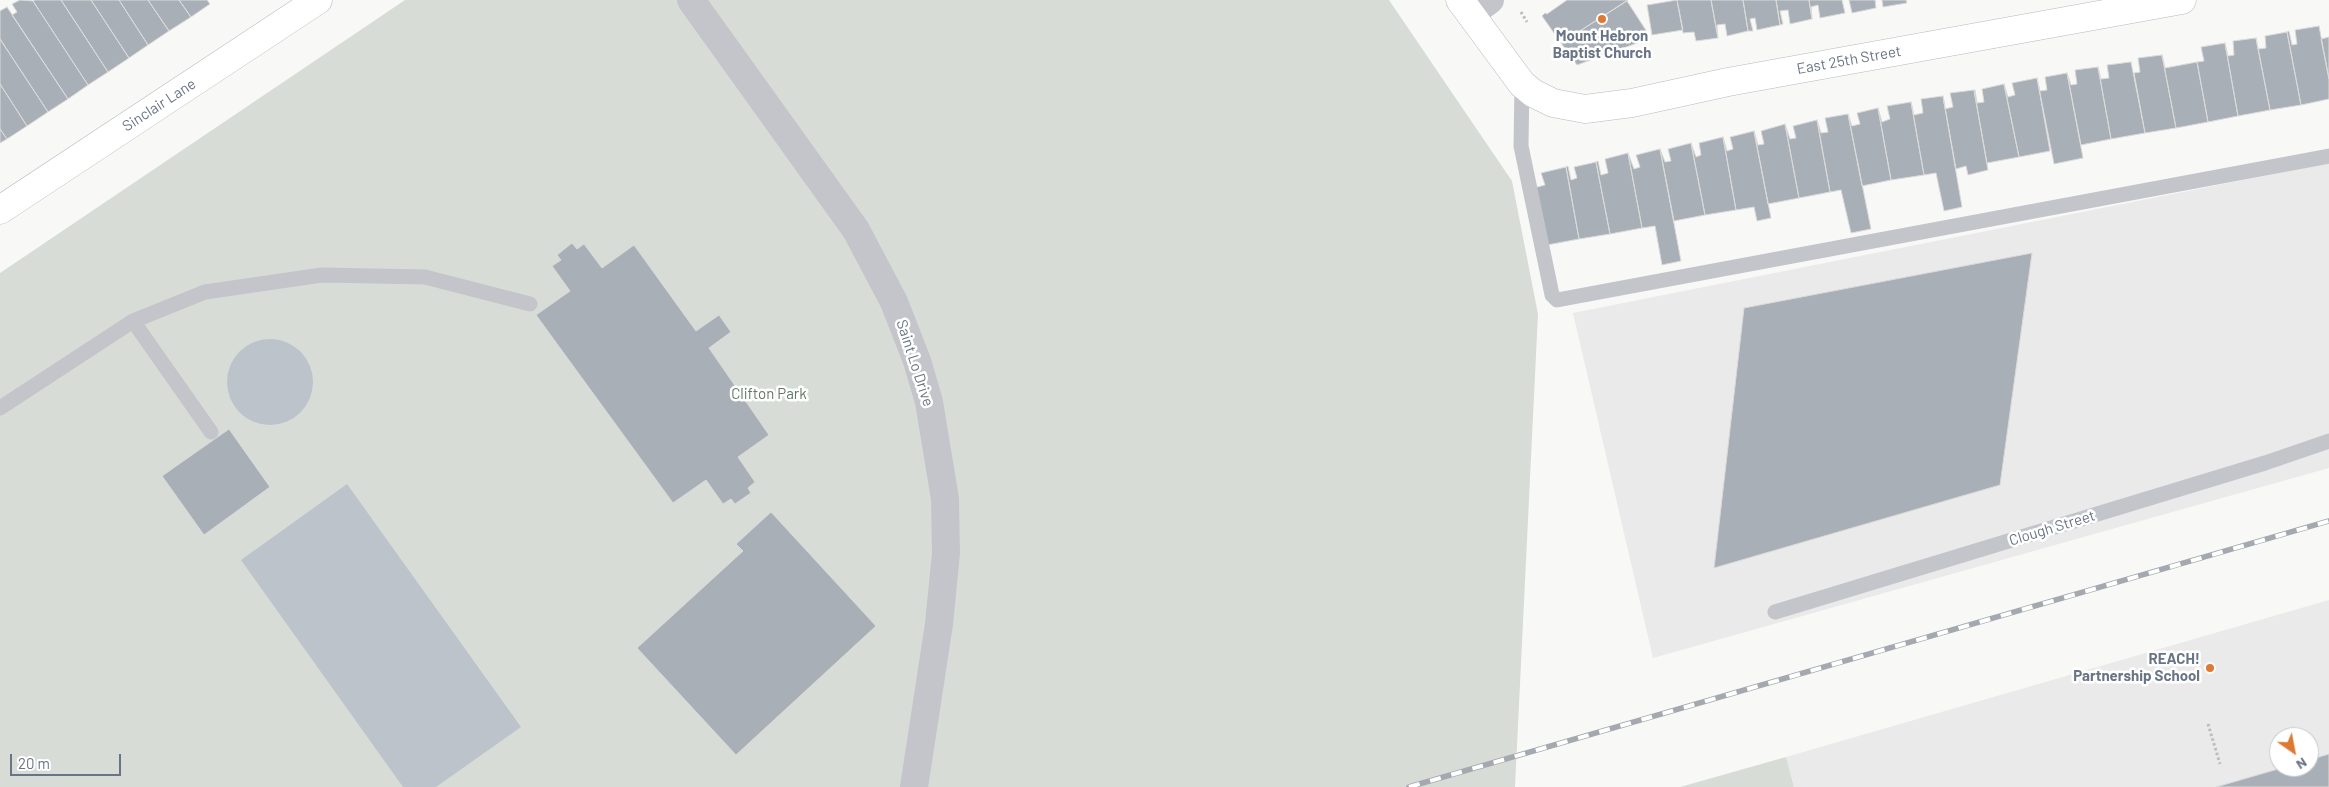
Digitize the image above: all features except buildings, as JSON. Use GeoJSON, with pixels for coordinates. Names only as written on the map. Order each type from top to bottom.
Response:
{"type":"FeatureCollection","features":[{"type":"Feature","properties":{"kind":"main road","name":"Sinclair Lane"},"geometry":{"type":"LineString","coordinates":[[0,210],[318,0]]}},
{"type":"Feature","properties":{"kind":"main road","name":"East 25th Street"},"geometry":{"type":"LineString","coordinates":[[1522,84],[1533,93],[1553,103],[1585,110],[1632,103],[1728,82],[2182,0]]}},
{"type":"Feature","properties":{"kind":"main road"},"geometry":{"type":"LineString","coordinates":[[1474,5],[1522,84]]}},
{"type":"Feature","properties":{"kind":"street","name":"Saint Lo Drive"},"geometry":{"type":"LineString","coordinates":[[691,0],[856,230],[894,302],[917,361],[929,402],[940,462],[944,499],[946,553],[939,624],[914,787]]}},
{"type":"Feature","properties":{"kind":"lane"},"geometry":{"type":"LineString","coordinates":[[1522,84],[1521,146],[1552,295],[1557,300],[2329,156]]}},
{"type":"Feature","properties":{"kind":"lane"},"geometry":{"type":"LineString","coordinates":[[0,408],[133,321],[205,292],[322,275],[425,277],[530,304]]}},
{"type":"Feature","properties":{"kind":"lane"},"geometry":{"type":"LineString","coordinates":[[133,321],[211,432]]}},
{"type":"Feature","properties":{"kind":"lane","name":"Clough Street"},"geometry":{"type":"LineString","coordinates":[[1775,612],[2265,463],[2329,441]]}},
{"type":"Feature","properties":{"kind":"path"},"geometry":{"type":"LineString","coordinates":[[1520,12],[1527,22]]}},
{"type":"Feature","properties":{"kind":"path"},"geometry":{"type":"LineString","coordinates":[[2208,724],[2220,764]]}},
{"type":"Feature","properties":{"kind":"shaded area"},"geometry":{"type":"Polygon","coordinates":[[[2329,163],[2329,468],[1653,658],[1573,313],[2329,163]]]}},
{"type":"Feature","properties":{"kind":"shaded area"},"geometry":{"type":"Polygon","coordinates":[[[270,339],[286,343],[300,352],[309,366],[313,382],[309,398],[300,412],[286,421],[270,425],[254,421],[240,412],[231,398],[227,382],[231,366],[240,352],[254,343],[270,339]]]}},
{"type":"Feature","properties":{"kind":"shaded area"},"geometry":{"type":"Polygon","coordinates":[[[347,484],[521,727],[436,787],[403,787],[241,560],[347,484]]]}},
{"type":"Feature","properties":{"kind":"shaded area","name":"REACH! Partnership School"},"geometry":{"type":"Polygon","coordinates":[[[2329,600],[2329,787],[1794,787],[1786,757],[2329,600]]]}},
{"type":"Feature","properties":{"kind":"green space","name":"Clifton Park"},"geometry":{"type":"Polygon","coordinates":[[[405,0],[1389,0],[1512,181],[1538,314],[1515,787],[0,787],[0,273],[405,0]]]}},
{"type":"Feature","properties":{"kind":"green space"},"geometry":{"type":"Polygon","coordinates":[[[1786,757],[1794,787],[1680,787],[1786,757]]]}},
{"type":"Feature","properties":{"kind":"railway"},"geometry":{"type":"LineString","coordinates":[[1409,787],[2329,521]]}},
{"type":"Feature","properties":{"kind":"place","name":"Mount Hebron Baptist Church"},"geometry":{"type":"Point","coordinates":[1602,19]}},
{"type":"Feature","properties":{"kind":"place","name":"REACH! Partnership School"},"geometry":{"type":"Point","coordinates":[2210,668]}}]}
